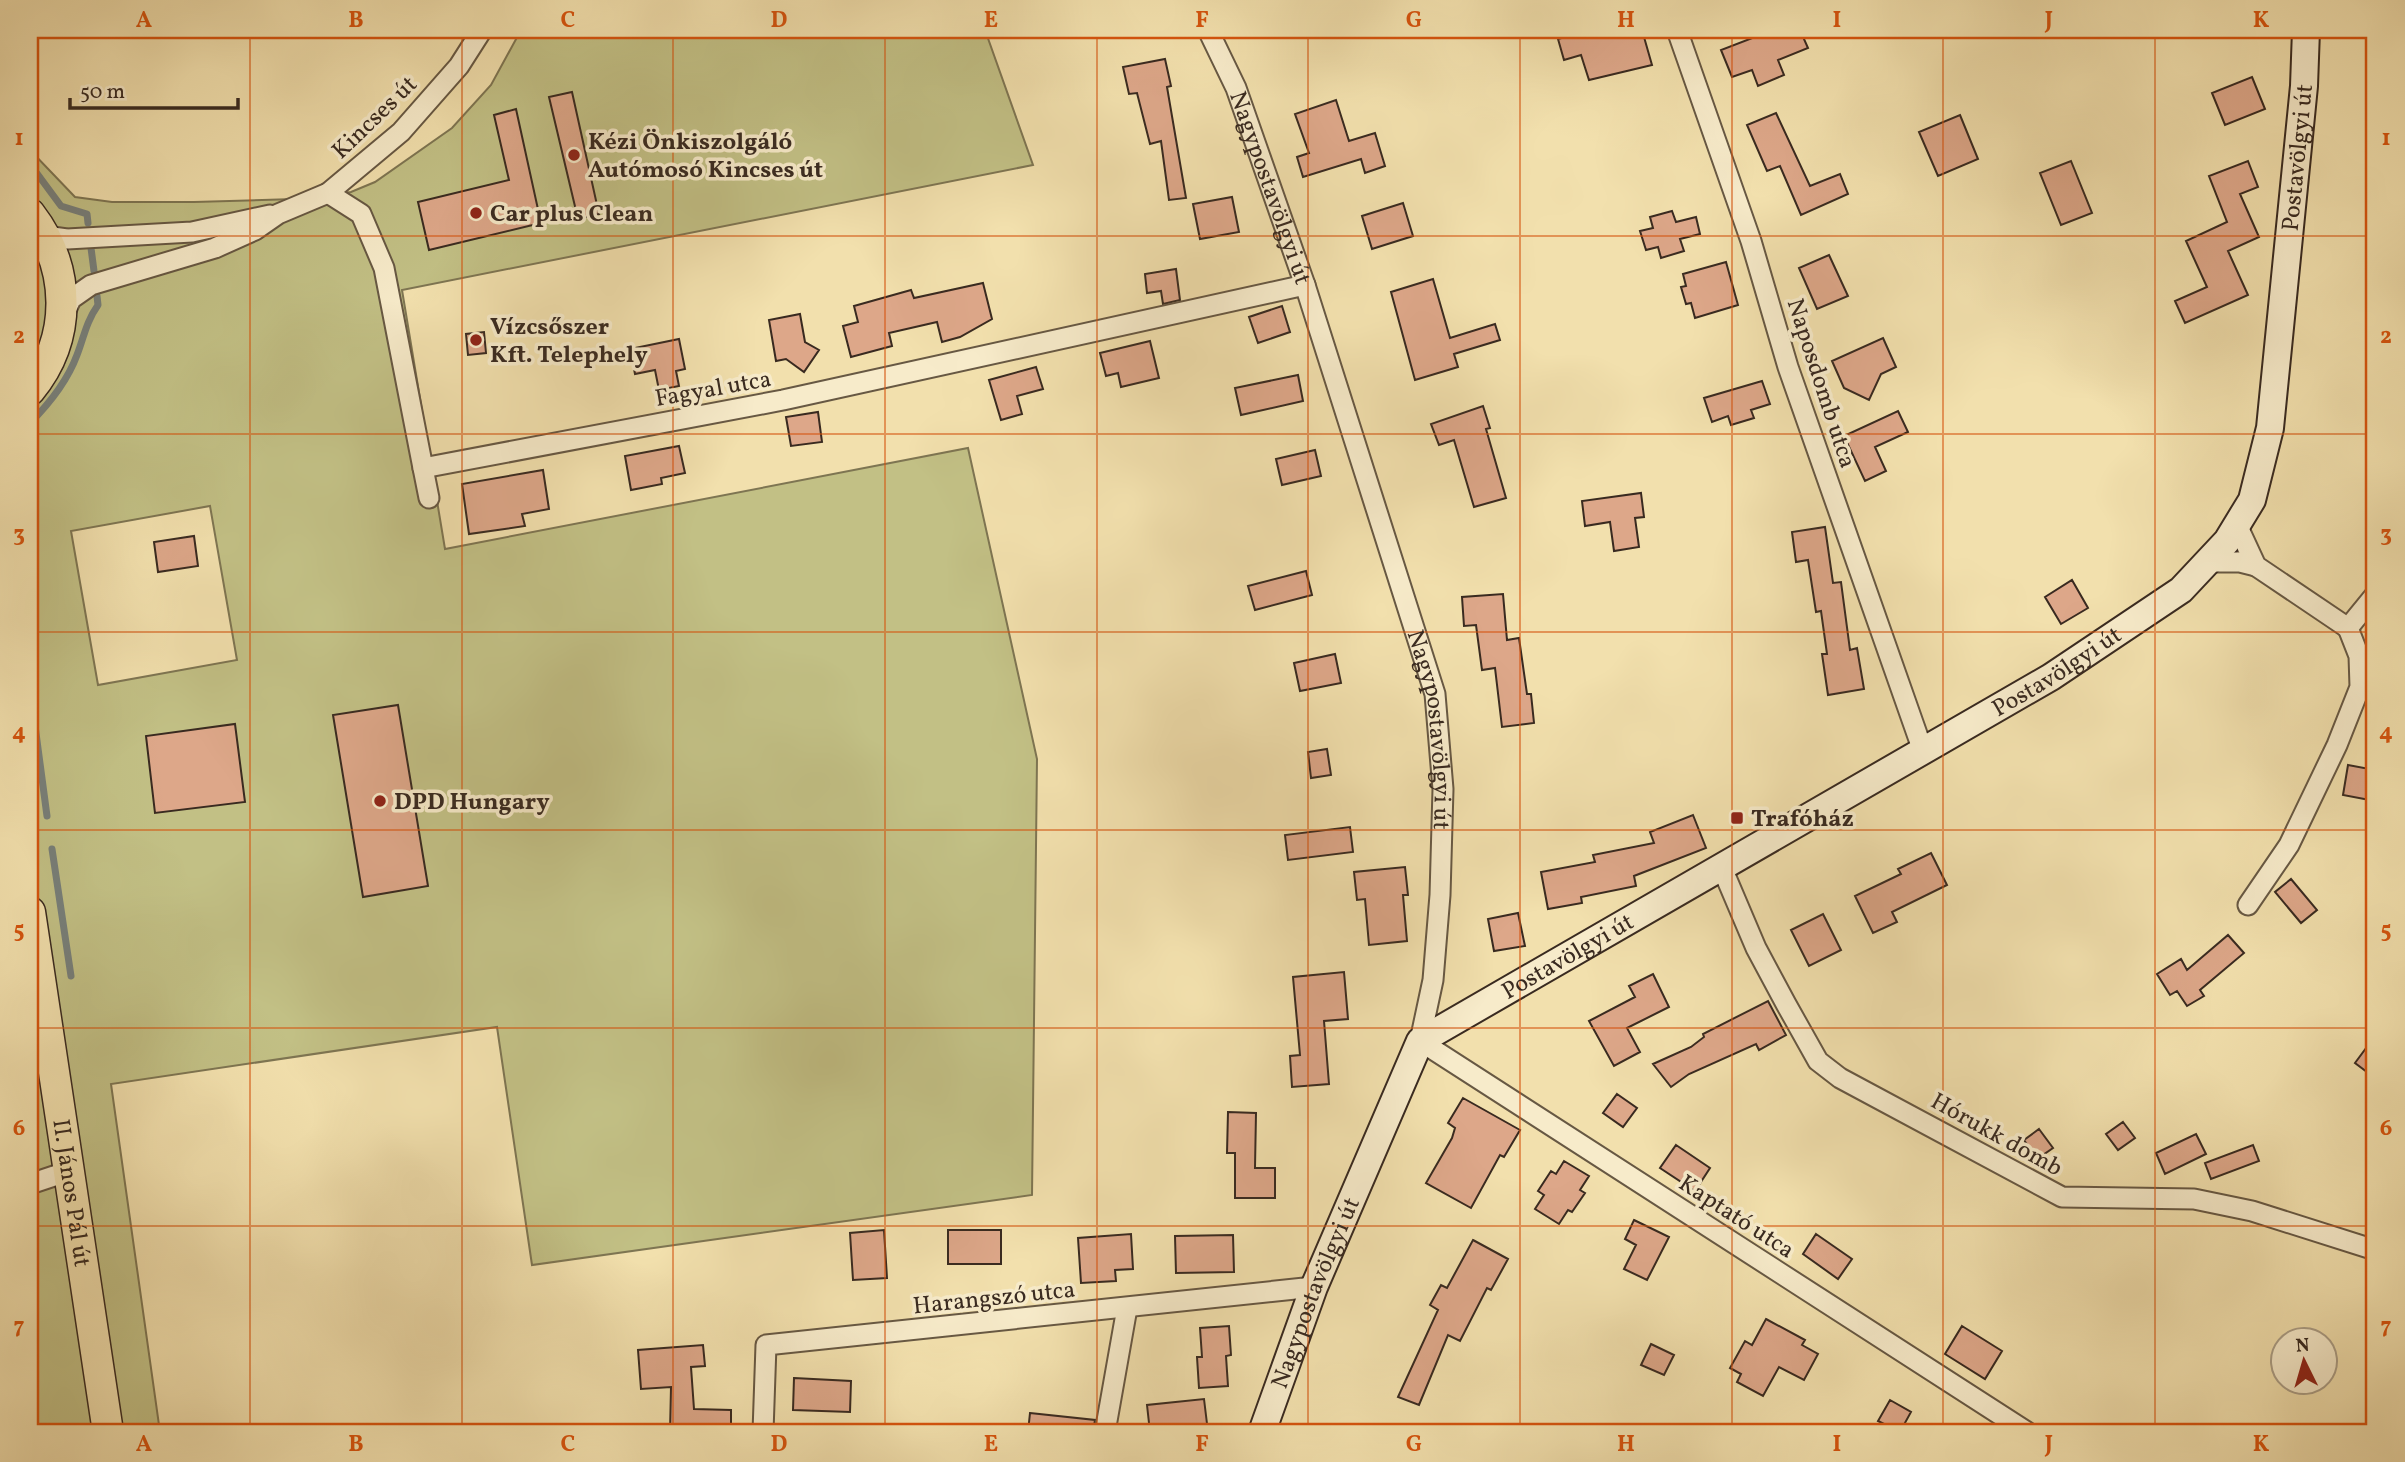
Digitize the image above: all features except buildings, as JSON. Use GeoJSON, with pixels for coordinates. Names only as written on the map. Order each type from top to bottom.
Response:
{"type":"FeatureCollection","features":[{"type":"Feature","properties":{"kind":"main road"},"geometry":{"type":"LineString","coordinates":[[30,390],[48,363],[61,323],[60,279],[38,225]]}},
{"type":"Feature","properties":{"kind":"main road","name":"II. János Pál út"},"geometry":{"type":"LineString","coordinates":[[30,912],[108,1432]]}},
{"type":"Feature","properties":{"kind":"street","name":"Kincses út"},"geometry":{"type":"LineString","coordinates":[[278,214],[328,193],[401,132],[459,66],[482,30]]}},
{"type":"Feature","properties":{"kind":"street","name":"Nagypostavölgyi út"},"geometry":{"type":"LineString","coordinates":[[1208,30],[1236,88],[1305,285],[1426,665],[1440,726],[1443,789],[1440,895],[1433,980],[1420,1041],[1314,1287],[1262,1432]]}},
{"type":"Feature","properties":{"kind":"street","name":"Naposdomb utca"},"geometry":{"type":"LineString","coordinates":[[1677,30],[1751,241],[1788,367],[1923,751]]}},
{"type":"Feature","properties":{"kind":"street","name":"Postavölgyi út"},"geometry":{"type":"LineString","coordinates":[[1420,1041],[2051,677],[2181,590],[2211,562],[2238,527],[2252,500],[2270,428],[2304,86],[2306,30]]}},
{"type":"Feature","properties":{"kind":"street"},"geometry":{"type":"LineString","coordinates":[[328,193],[361,214],[384,268],[429,498]]}},
{"type":"Feature","properties":{"kind":"street"},"geometry":{"type":"LineString","coordinates":[[38,225],[67,239],[192,232],[278,214]]}},
{"type":"Feature","properties":{"kind":"street"},"geometry":{"type":"LineString","coordinates":[[61,323],[71,299],[91,285],[215,248],[255,230],[278,214]]}},
{"type":"Feature","properties":{"kind":"street","name":"Fagyal utca"},"geometry":{"type":"LineString","coordinates":[[423,468],[783,400],[1305,285]]}},
{"type":"Feature","properties":{"kind":"street"},"geometry":{"type":"LineString","coordinates":[[2238,527],[2256,566]]}},
{"type":"Feature","properties":{"kind":"street"},"geometry":{"type":"LineString","coordinates":[[2211,562],[2240,562],[2256,566],[2348,628],[2359,656],[2360,687],[2337,745],[2289,845],[2248,905]]}},
{"type":"Feature","properties":{"kind":"street"},"geometry":{"type":"LineString","coordinates":[[2348,628],[2375,595]]}},
{"type":"Feature","properties":{"kind":"street","name":"Hórukk domb"},"geometry":{"type":"LineString","coordinates":[[1722,868],[1756,948],[1792,1016],[1818,1060],[1840,1078],[2062,1197],[2194,1199],[2252,1211],[2375,1250]]}},
{"type":"Feature","properties":{"kind":"street","name":"Kaptató utca"},"geometry":{"type":"LineString","coordinates":[[1420,1041],[2027,1432]]}},
{"type":"Feature","properties":{"kind":"street"},"geometry":{"type":"LineString","coordinates":[[30,1184],[69,1171]]}},
{"type":"Feature","properties":{"kind":"street","name":"Harangszó utca"},"geometry":{"type":"LineString","coordinates":[[763,1432],[766,1345],[1314,1287]]}},
{"type":"Feature","properties":{"kind":"street"},"geometry":{"type":"LineString","coordinates":[[1105,1432],[1127,1308]]}},
{"type":"Feature","properties":{"kind":"shaded area"},"geometry":{"type":"Polygon","coordinates":[[[521,30],[985,30],[1033,165],[402,290],[445,549],[968,448],[1037,759],[1032,1195],[532,1265],[497,1027],[111,1084],[160,1432],[30,1432],[30,150],[75,197],[112,202],[295,199],[351,192],[375,182],[452,128],[491,85],[521,30]],[[210,506],[71,531],[98,685],[237,660],[210,506]]]}},
{"type":"Feature","properties":{"kind":"waterway"},"geometry":{"type":"LineString","coordinates":[[30,164],[61,206],[87,214],[88,223]]}},
{"type":"Feature","properties":{"kind":"waterway"},"geometry":{"type":"LineString","coordinates":[[91,248],[94,271]]}},
{"type":"Feature","properties":{"kind":"waterway"},"geometry":{"type":"LineString","coordinates":[[30,423],[51,400],[68,374],[98,305],[97,296]]}},
{"type":"Feature","properties":{"kind":"waterway"},"geometry":{"type":"LineString","coordinates":[[30,688],[47,816]]}},
{"type":"Feature","properties":{"kind":"waterway"},"geometry":{"type":"LineString","coordinates":[[52,849],[71,976]]}},
{"type":"Feature","properties":{"kind":"place","name":"Kézi Önkiszolgáló Autómosó Kincses út"},"geometry":{"type":"Point","coordinates":[574,155]}},
{"type":"Feature","properties":{"kind":"place","name":"Car plus Clean"},"geometry":{"type":"Point","coordinates":[476,213]}},
{"type":"Feature","properties":{"kind":"place","name":"Vízcsőszer Kft. Telephely"},"geometry":{"type":"Point","coordinates":[476,340]}},
{"type":"Feature","properties":{"kind":"place","name":"DPD Hungary"},"geometry":{"type":"Point","coordinates":[380,801]}},
{"type":"Feature","properties":{"kind":"place","name":"Trafóház"},"geometry":{"type":"Point","coordinates":[1737,818]}}]}
